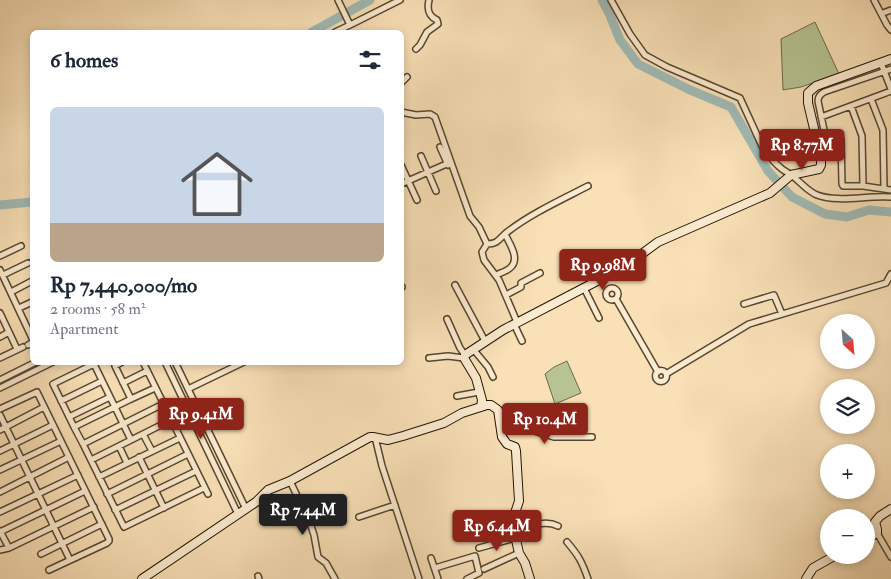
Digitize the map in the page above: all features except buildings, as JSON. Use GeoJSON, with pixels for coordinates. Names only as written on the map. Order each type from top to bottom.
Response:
{"type":"FeatureCollection","features":[{"type":"Feature","properties":{"kind":"street"},"geometry":{"type":"LineString","coordinates":[[338,30],[349,22],[400,0]]}},
{"type":"Feature","properties":{"kind":"street"},"geometry":{"type":"LineString","coordinates":[[416,49],[427,32],[438,24],[427,9],[429,0]]}},
{"type":"Feature","properties":{"kind":"street"},"geometry":{"type":"LineString","coordinates":[[611,0],[630,34],[646,55],[667,67],[738,96],[766,153],[775,163],[807,188],[819,196],[843,198],[891,197]]}},
{"type":"Feature","properties":{"kind":"street"},"geometry":{"type":"LineString","coordinates":[[874,0],[891,30]]}},
{"type":"Feature","properties":{"kind":"street"},"geometry":{"type":"LineString","coordinates":[[339,2],[349,22]]}},
{"type":"Feature","properties":{"kind":"street"},"geometry":{"type":"LineString","coordinates":[[884,13],[891,10]]}},
{"type":"Feature","properties":{"kind":"street"},"geometry":{"type":"LineString","coordinates":[[429,358],[464,357],[485,341],[624,267],[651,247],[669,237],[771,192],[791,175],[817,170],[822,165],[808,103],[808,93],[816,86],[891,59]]}},
{"type":"Feature","properties":{"kind":"street"},"geometry":{"type":"LineString","coordinates":[[822,117],[891,90],[881,63]]}},
{"type":"Feature","properties":{"kind":"street"},"geometry":{"type":"LineString","coordinates":[[891,69],[836,87],[820,94],[818,98],[826,136],[838,136],[841,139],[842,185],[891,190]]}},
{"type":"Feature","properties":{"kind":"street"},"geometry":{"type":"LineString","coordinates":[[404,80],[407,77]]}},
{"type":"Feature","properties":{"kind":"street"},"geometry":{"type":"LineString","coordinates":[[871,99],[883,130],[884,189]]}},
{"type":"Feature","properties":{"kind":"street"},"geometry":{"type":"LineString","coordinates":[[852,106],[862,136],[863,186]]}},
{"type":"Feature","properties":{"kind":"street"},"geometry":{"type":"LineString","coordinates":[[404,113],[434,115],[457,184]]}},
{"type":"Feature","properties":{"kind":"street"},"geometry":{"type":"LineString","coordinates":[[440,147],[449,162],[470,216],[479,227],[487,244]]}},
{"type":"Feature","properties":{"kind":"street"},"geometry":{"type":"LineString","coordinates":[[421,156],[436,191]]}},
{"type":"Feature","properties":{"kind":"street"},"geometry":{"type":"LineString","coordinates":[[404,183],[449,162]]}},
{"type":"Feature","properties":{"kind":"street"},"geometry":{"type":"LineString","coordinates":[[884,166],[891,167]]}},
{"type":"Feature","properties":{"kind":"street"},"geometry":{"type":"LineString","coordinates":[[404,172],[417,200]]}},
{"type":"Feature","properties":{"kind":"street"},"geometry":{"type":"LineString","coordinates":[[522,341],[506,295],[496,275],[484,260],[482,250],[487,244],[495,243],[505,234],[549,206],[588,186]]}},
{"type":"Feature","properties":{"kind":"street"},"geometry":{"type":"LineString","coordinates":[[496,275],[509,269],[515,261],[505,234]]}},
{"type":"Feature","properties":{"kind":"street"},"geometry":{"type":"LineString","coordinates":[[0,256],[21,246]]}},
{"type":"Feature","properties":{"kind":"street"},"geometry":{"type":"LineString","coordinates":[[28,263],[1,272],[30,333]]}},
{"type":"Feature","properties":{"kind":"street"},"geometry":{"type":"LineString","coordinates":[[506,295],[521,287],[521,283],[540,273]]}},
{"type":"Feature","properties":{"kind":"street"},"geometry":{"type":"LineString","coordinates":[[666,374],[749,324],[886,283],[891,274]]}},
{"type":"Feature","properties":{"kind":"street"},"geometry":{"type":"LineString","coordinates":[[602,278],[609,289],[615,289],[618,292],[616,299],[658,372],[656,377],[658,380],[661,382],[666,379],[666,374]]}},
{"type":"Feature","properties":{"kind":"street"},"geometry":{"type":"LineString","coordinates":[[11,292],[30,282]]}},
{"type":"Feature","properties":{"kind":"street"},"geometry":{"type":"LineString","coordinates":[[455,285],[485,341]]}},
{"type":"Feature","properties":{"kind":"street"},"geometry":{"type":"LineString","coordinates":[[584,288],[599,318]]}},
{"type":"Feature","properties":{"kind":"street"},"geometry":{"type":"LineString","coordinates":[[744,304],[774,295],[782,314]]}},
{"type":"Feature","properties":{"kind":"street"},"geometry":{"type":"LineString","coordinates":[[19,308],[30,303]]}},
{"type":"Feature","properties":{"kind":"street"},"geometry":{"type":"LineString","coordinates":[[1,316],[17,349]]}},
{"type":"Feature","properties":{"kind":"street"},"geometry":{"type":"LineString","coordinates":[[447,319],[464,357],[476,378],[478,392],[482,400],[481,407]]}},
{"type":"Feature","properties":{"kind":"street"},"geometry":{"type":"LineString","coordinates":[[0,337],[9,332]]}},
{"type":"Feature","properties":{"kind":"street"},"geometry":{"type":"LineString","coordinates":[[0,358],[28,345]]}},
{"type":"Feature","properties":{"kind":"street"},"geometry":{"type":"LineString","coordinates":[[473,349],[494,376]]}},
{"type":"Feature","properties":{"kind":"street"},"geometry":{"type":"LineString","coordinates":[[0,380],[30,365]]}},
{"type":"Feature","properties":{"kind":"street"},"geometry":{"type":"LineString","coordinates":[[0,388],[47,365]]}},
{"type":"Feature","properties":{"kind":"street"},"geometry":{"type":"LineString","coordinates":[[90,365],[53,384],[124,527],[204,488]]}},
{"type":"Feature","properties":{"kind":"street"},"geometry":{"type":"LineString","coordinates":[[95,365],[131,440]]}},
{"type":"Feature","properties":{"kind":"street"},"geometry":{"type":"LineString","coordinates":[[114,365],[131,399]]}},
{"type":"Feature","properties":{"kind":"street"},"geometry":{"type":"LineString","coordinates":[[144,365],[208,494]]}},
{"type":"Feature","properties":{"kind":"street"},"geometry":{"type":"LineString","coordinates":[[166,365],[238,514]]}},
{"type":"Feature","properties":{"kind":"street"},"geometry":{"type":"LineString","coordinates":[[176,365],[246,509]]}},
{"type":"Feature","properties":{"kind":"street"},"geometry":{"type":"LineString","coordinates":[[182,398],[189,392],[238,365]]}},
{"type":"Feature","properties":{"kind":"street"},"geometry":{"type":"LineString","coordinates":[[123,383],[147,371]]}},
{"type":"Feature","properties":{"kind":"street"},"geometry":{"type":"LineString","coordinates":[[658,372],[663,371],[666,374]]}},
{"type":"Feature","properties":{"kind":"street"},"geometry":{"type":"LineString","coordinates":[[61,401],[102,380]]}},
{"type":"Feature","properties":{"kind":"street"},"geometry":{"type":"LineString","coordinates":[[74,428],[155,388]]}},
{"type":"Feature","properties":{"kind":"street"},"geometry":{"type":"LineString","coordinates":[[0,410],[37,392],[109,538],[109,541],[49,570]]}},
{"type":"Feature","properties":{"kind":"street"},"geometry":{"type":"LineString","coordinates":[[457,396],[478,392]]}},
{"type":"Feature","properties":{"kind":"street"},"geometry":{"type":"LineString","coordinates":[[69,417],[110,397]]}},
{"type":"Feature","properties":{"kind":"street"},"geometry":{"type":"LineString","coordinates":[[83,444],[163,404]]}},
{"type":"Feature","properties":{"kind":"street"},"geometry":{"type":"LineString","coordinates":[[142,579],[256,502],[268,490],[290,481],[370,437],[388,440],[444,423],[462,412],[492,405],[498,410],[502,437],[507,444],[515,447],[517,456],[519,501],[512,520],[519,553],[530,579]]}},
{"type":"Feature","properties":{"kind":"street"},"geometry":{"type":"LineString","coordinates":[[0,430],[44,407]]}},
{"type":"Feature","properties":{"kind":"street"},"geometry":{"type":"LineString","coordinates":[[520,409],[523,428]]}},
{"type":"Feature","properties":{"kind":"street"},"geometry":{"type":"LineString","coordinates":[[0,415],[70,560]]}},
{"type":"Feature","properties":{"kind":"street"},"geometry":{"type":"LineString","coordinates":[[91,460],[171,420]]}},
{"type":"Feature","properties":{"kind":"street"},"geometry":{"type":"LineString","coordinates":[[501,423],[508,423],[554,437],[592,436]]}},
{"type":"Feature","properties":{"kind":"street"},"geometry":{"type":"LineString","coordinates":[[0,451],[53,425]]}},
{"type":"Feature","properties":{"kind":"street"},"geometry":{"type":"LineString","coordinates":[[143,434],[152,451]]}},
{"type":"Feature","properties":{"kind":"street"},"geometry":{"type":"LineString","coordinates":[[374,437],[419,579]]}},
{"type":"Feature","properties":{"kind":"street"},"geometry":{"type":"LineString","coordinates":[[99,477],[180,438]]}},
{"type":"Feature","properties":{"kind":"street"},"geometry":{"type":"LineString","coordinates":[[0,470],[61,441]]}},
{"type":"Feature","properties":{"kind":"street"},"geometry":{"type":"LineString","coordinates":[[118,446],[127,464]]}},
{"type":"Feature","properties":{"kind":"street"},"geometry":{"type":"LineString","coordinates":[[107,494],[188,454]]}},
{"type":"Feature","properties":{"kind":"street"},"geometry":{"type":"LineString","coordinates":[[0,492],[69,457]]}},
{"type":"Feature","properties":{"kind":"street"},"geometry":{"type":"LineString","coordinates":[[139,457],[164,508]]}},
{"type":"Feature","properties":{"kind":"street"},"geometry":{"type":"LineString","coordinates":[[116,510],[196,471]]}},
{"type":"Feature","properties":{"kind":"street"},"geometry":{"type":"LineString","coordinates":[[0,512],[78,475]]}},
{"type":"Feature","properties":{"kind":"street"},"geometry":{"type":"LineString","coordinates":[[290,481],[310,523],[318,557],[326,563],[335,579]]}},
{"type":"Feature","properties":{"kind":"street"},"geometry":{"type":"LineString","coordinates":[[9,548],[0,532],[85,491]]}},
{"type":"Feature","properties":{"kind":"street"},"geometry":{"type":"LineString","coordinates":[[359,517],[395,505]]}},
{"type":"Feature","properties":{"kind":"street"},"geometry":{"type":"LineString","coordinates":[[0,550],[9,548],[94,507]]}},
{"type":"Feature","properties":{"kind":"street"},"geometry":{"type":"LineString","coordinates":[[891,509],[877,518],[876,522],[876,533],[891,557]]}},
{"type":"Feature","properties":{"kind":"street"},"geometry":{"type":"LineString","coordinates":[[479,548],[515,536],[538,524],[549,523],[558,526]]}},
{"type":"Feature","properties":{"kind":"street"},"geometry":{"type":"LineString","coordinates":[[41,554],[102,524]]}},
{"type":"Feature","properties":{"kind":"street"},"geometry":{"type":"LineString","coordinates":[[567,542],[578,555],[588,579]]}},
{"type":"Feature","properties":{"kind":"street"},"geometry":{"type":"LineString","coordinates":[[484,569],[519,553]]}},
{"type":"Feature","properties":{"kind":"street"},"geometry":{"type":"LineString","coordinates":[[435,568],[475,556],[479,574],[467,579]]}},
{"type":"Feature","properties":{"kind":"street"},"geometry":{"type":"LineString","coordinates":[[431,558],[438,579]]}},
{"type":"Feature","properties":{"kind":"street"},"geometry":{"type":"LineString","coordinates":[[806,579],[813,568],[820,564]]}},
{"type":"Feature","properties":{"kind":"green space"},"geometry":{"type":"Polygon","coordinates":[[[815,22],[839,74],[801,87],[783,90],[781,39],[815,22]]]}},
{"type":"Feature","properties":{"kind":"green space"},"geometry":{"type":"Polygon","coordinates":[[[567,361],[581,393],[555,404],[545,374],[567,361]]]}},
{"type":"Feature","properties":{"kind":"waterway"},"geometry":{"type":"LineString","coordinates":[[316,30],[370,0]]}},
{"type":"Feature","properties":{"kind":"waterway"},"geometry":{"type":"LineString","coordinates":[[602,0],[620,40],[638,64],[690,90],[731,107],[768,171],[792,197],[825,214],[847,217],[869,210],[891,212]]}},
{"type":"Feature","properties":{"kind":"waterway"},"geometry":{"type":"LineString","coordinates":[[0,205],[30,202]]}}]}
